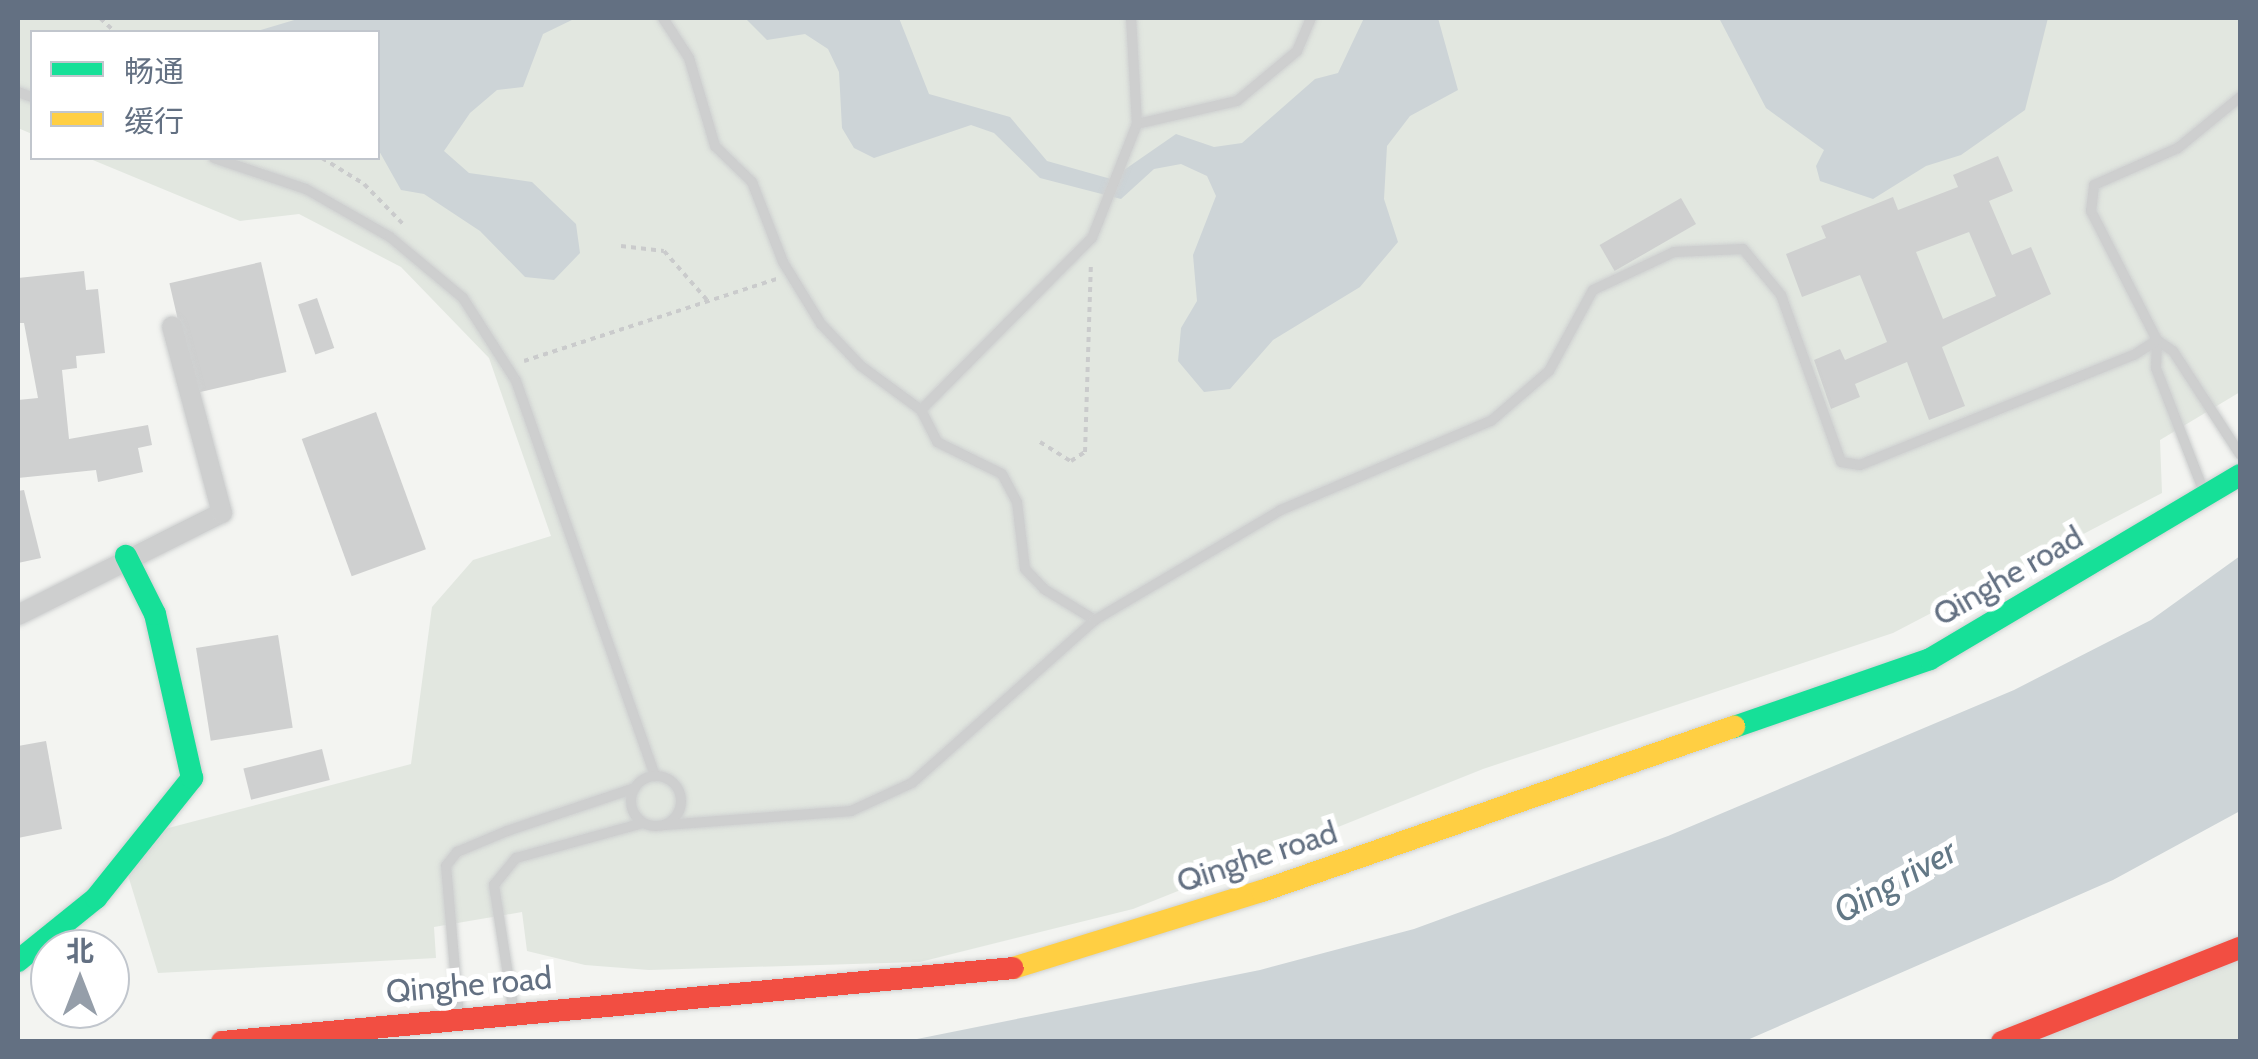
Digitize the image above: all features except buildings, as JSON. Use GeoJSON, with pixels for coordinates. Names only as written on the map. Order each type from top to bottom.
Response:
{"type":"FeatureCollection","features":[{"type":"Feature","properties":{"kind":"street"},"geometry":{"type":"LineString","coordinates":[[18,615],[126,556],[222,513],[172,327]]}},
{"type":"Feature","properties":{"kind":"street","name":"Qinghe road"},"geometry":{"type":"LineString","coordinates":[[222,1042],[339,1036],[459,1019],[1009,969],[1262,892],[1930,659],[2240,475]]}},
{"type":"Feature","properties":{"kind":"street"},"geometry":{"type":"LineString","coordinates":[[18,961],[96,898],[192,778],[155,614],[126,556]]}},
{"type":"Feature","properties":{"kind":"street"},"geometry":{"type":"LineString","coordinates":[[2002,1042],[2240,948]]}},
{"type":"Feature","properties":{"kind":"lane"},"geometry":{"type":"LineString","coordinates":[[663,18],[689,58],[716,146],[752,182],[790,274],[848,352],[921,410],[937,442],[1002,474],[1017,502],[1024,569],[1044,589],[1095,620]]}},
{"type":"Feature","properties":{"kind":"lane"},"geometry":{"type":"LineString","coordinates":[[921,410],[1092,238],[1137,124],[1131,18]]}},
{"type":"Feature","properties":{"kind":"lane"},"geometry":{"type":"LineString","coordinates":[[1137,124],[1237,101],[1296,51],[1311,18]]}},
{"type":"Feature","properties":{"kind":"lane"},"geometry":{"type":"LineString","coordinates":[[2240,96],[2178,148],[2094,185],[2091,211],[2157,340],[2173,351],[2240,454]]}},
{"type":"Feature","properties":{"kind":"lane"},"geometry":{"type":"LineString","coordinates":[[220,160],[306,189],[390,237],[463,298],[507,367],[656,776],[672,782],[681,796],[678,813],[666,824]]}},
{"type":"Feature","properties":{"kind":"lane"},"geometry":{"type":"LineString","coordinates":[[514,1014],[494,885],[516,858],[643,823],[852,810],[912,783],[1095,620],[1281,510],[1491,420],[1549,371],[1593,290],[1674,252],[1742,249],[1780,295],[1841,462],[1860,464],[2134,355],[2157,340]]}},
{"type":"Feature","properties":{"kind":"lane"},"geometry":{"type":"LineString","coordinates":[[2157,340],[2156,368],[2207,498]]}},
{"type":"Feature","properties":{"kind":"lane"},"geometry":{"type":"LineString","coordinates":[[459,1019],[446,866],[457,852],[635,788],[656,776]]}},
{"type":"Feature","properties":{"kind":"lane"},"geometry":{"type":"LineString","coordinates":[[635,788],[633,811],[643,823]]}},
{"type":"Feature","properties":{"kind":"path"},"geometry":{"type":"LineString","coordinates":[[325,160],[364,184],[409,234]]}},
{"type":"Feature","properties":{"kind":"path"},"geometry":{"type":"LineString","coordinates":[[1040,442],[1071,461],[1085,452],[1092,238]]}},
{"type":"Feature","properties":{"kind":"path"},"geometry":{"type":"LineString","coordinates":[[620,246],[664,252],[708,301]]}},
{"type":"Feature","properties":{"kind":"path"},"geometry":{"type":"LineString","coordinates":[[507,367],[790,274]]}},
{"type":"Feature","properties":{"kind":"shaded area"},"geometry":{"type":"Polygon","coordinates":[[[18,18],[2240,18],[2240,392],[2160,440],[2162,493],[1893,633],[1483,769],[1133,909],[920,962],[649,970],[585,965],[527,951],[522,912],[434,927],[436,958],[158,973],[123,859],[138,836],[411,764],[432,607],[473,560],[551,536],[489,358],[401,267],[299,214],[240,221],[93,160],[380,160],[380,30],[30,30],[30,133],[18,128],[18,18]]]}},
{"type":"Feature","properties":{"kind":"shaded area"},"geometry":{"type":"Polygon","coordinates":[[[2240,952],[2240,1041],[2032,1042],[2240,952]]]}},
{"type":"Feature","properties":{"kind":"water"},"geometry":{"type":"Polygon","coordinates":[[[301,18],[576,18],[543,34],[523,87],[497,90],[470,113],[444,151],[469,173],[532,182],[576,224],[580,253],[554,280],[525,277],[480,231],[424,194],[401,190],[380,153],[380,30],[261,30],[301,18]]]}},
{"type":"Feature","properties":{"kind":"water"},"geometry":{"type":"Polygon","coordinates":[[[745,18],[899,18],[929,94],[1010,117],[1047,161],[1111,179],[1176,134],[1214,147],[1242,143],[1315,79],[1338,73],[1364,18],[1438,18],[1458,90],[1410,116],[1387,146],[1384,199],[1398,242],[1360,287],[1273,340],[1230,389],[1204,392],[1178,361],[1181,328],[1197,301],[1193,255],[1216,196],[1207,176],[1181,164],[1154,169],[1121,199],[1040,178],[994,133],[971,125],[874,158],[854,148],[842,128],[839,72],[828,49],[805,34],[767,40],[745,18]]]}},
{"type":"Feature","properties":{"kind":"water"},"geometry":{"type":"Polygon","coordinates":[[[1719,18],[2048,18],[2025,110],[1961,155],[1926,166],[1873,199],[1820,181],[1816,166],[1824,150],[1766,108],[1719,18]]]}},
{"type":"Feature","properties":{"kind":"water","name":"Qing river"},"geometry":{"type":"Polygon","coordinates":[[[2240,556],[2240,811],[2113,880],[1745,1041],[907,1041],[1260,970],[1414,929],[1668,836],[2014,690],[2151,620],[2240,556]]]}},
{"type":"Feature","properties":{"kind":"traffic: fast"},"geometry":{"type":"LineString","coordinates":[[1734,727],[1930,659],[2240,475]]}},
{"type":"Feature","properties":{"kind":"traffic: fast"},"geometry":{"type":"LineString","coordinates":[[18,961],[96,898],[192,778],[155,614],[126,556]]}},
{"type":"Feature","properties":{"kind":"traffic: slow"},"geometry":{"type":"LineString","coordinates":[[1013,968],[1262,891],[1734,727]]}},
{"type":"Feature","properties":{"kind":"traffic: jam"},"geometry":{"type":"LineString","coordinates":[[2002,1042],[2240,948]]}},
{"type":"Feature","properties":{"kind":"traffic: jam"},"geometry":{"type":"LineString","coordinates":[[222,1042],[1013,968]]}}]}
